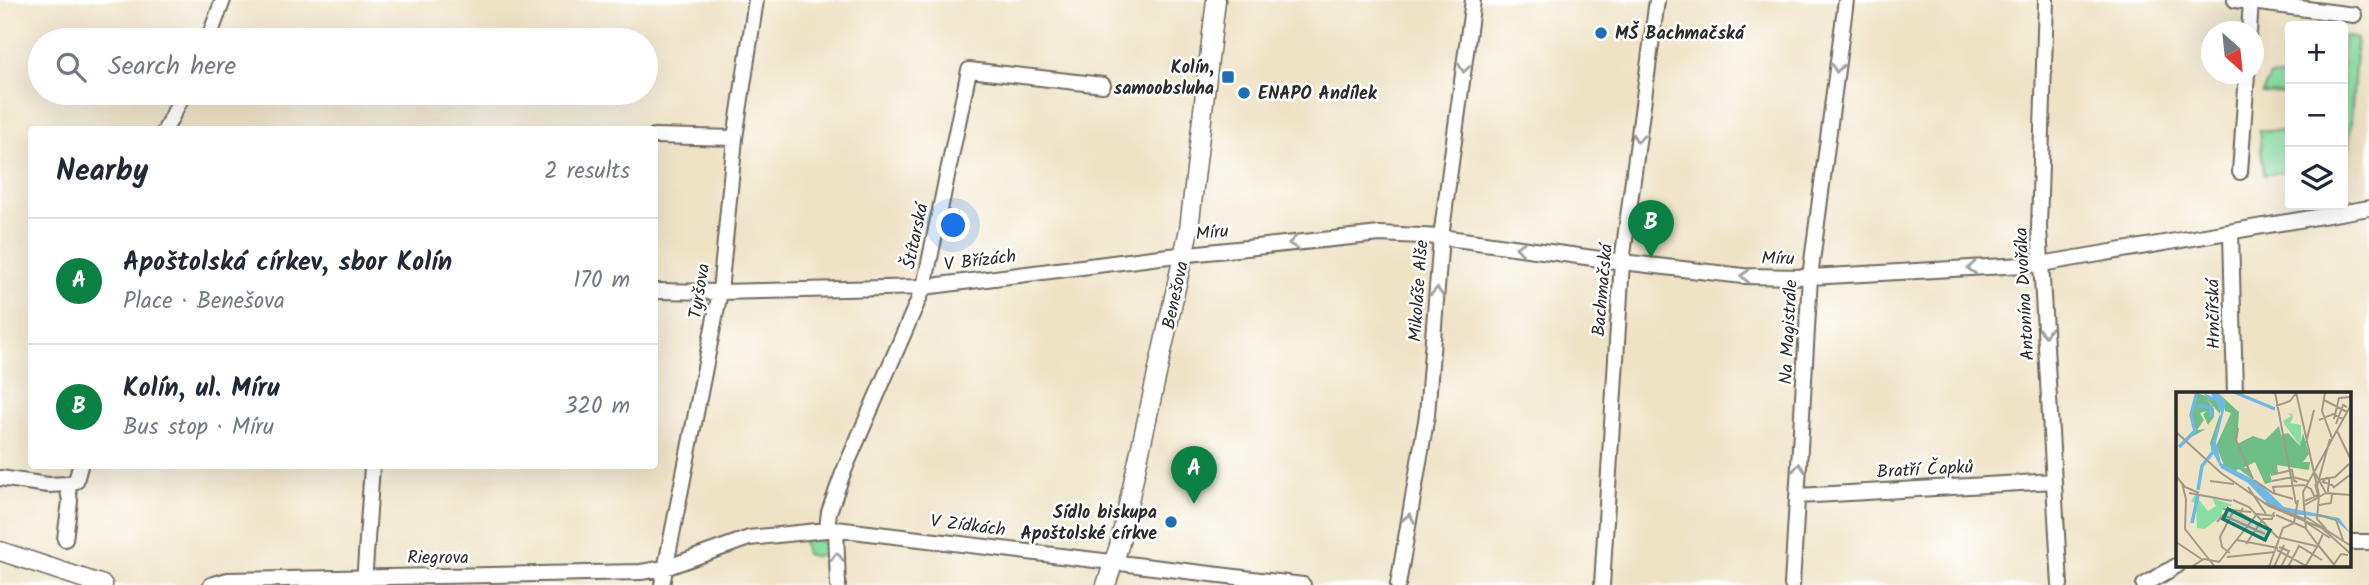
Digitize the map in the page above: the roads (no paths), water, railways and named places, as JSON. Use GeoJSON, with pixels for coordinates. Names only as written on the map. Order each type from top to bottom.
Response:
{"type":"FeatureCollection","features":[{"type":"Feature","properties":{"kind":"street"},"geometry":{"type":"LineString","coordinates":[[212,28],[223,0]]}},
{"type":"Feature","properties":{"kind":"street","name":"Tyršova"},"geometry":{"type":"LineString","coordinates":[[662,585],[720,292],[736,138],[756,0]]}},
{"type":"Feature","properties":{"kind":"street","name":"Benešova"},"geometry":{"type":"LineString","coordinates":[[1106,585],[1114,562],[1189,229],[1216,0]]}},
{"type":"Feature","properties":{"kind":"street","name":"Mikoláše Alše"},"geometry":{"type":"LineString","coordinates":[[1398,585],[1427,415],[1441,237],[1474,0]]}},
{"type":"Feature","properties":{"kind":"street","name":"Bachmačská"},"geometry":{"type":"LineString","coordinates":[[1602,585],[1622,262],[1657,0]]}},
{"type":"Feature","properties":{"kind":"street","name":"Na Magistrále"},"geometry":{"type":"LineString","coordinates":[[1792,585],[1810,277],[1846,0]]}},
{"type":"Feature","properties":{"kind":"street","name":"Antonína Dvořáka"},"geometry":{"type":"LineString","coordinates":[[2046,0],[2039,228],[2060,585]]}},
{"type":"Feature","properties":{"kind":"street"},"geometry":{"type":"LineString","coordinates":[[2235,0],[2354,15]]}},
{"type":"Feature","properties":{"kind":"street"},"geometry":{"type":"LineString","coordinates":[[2250,21],[2251,1]]}},
{"type":"Feature","properties":{"kind":"street","name":"Štítarská"},"geometry":{"type":"LineString","coordinates":[[838,585],[829,512],[843,473],[924,287],[969,70],[1103,85]]}},
{"type":"Feature","properties":{"kind":"street"},"geometry":{"type":"LineString","coordinates":[[2241,172],[2246,84]]}},
{"type":"Feature","properties":{"kind":"street"},"geometry":{"type":"LineString","coordinates":[[167,126],[178,105]]}},
{"type":"Feature","properties":{"kind":"street"},"geometry":{"type":"LineString","coordinates":[[658,136],[736,138]]}},
{"type":"Feature","properties":{"kind":"street","name":"Míru"},"geometry":{"type":"LineString","coordinates":[[1184,254],[1380,234],[1441,237],[1743,276],[1810,277],[2041,264],[2369,208]]}},
{"type":"Feature","properties":{"kind":"street","name":"Hrnčířská"},"geometry":{"type":"LineString","coordinates":[[2231,232],[2235,392]]}},
{"type":"Feature","properties":{"kind":"street","name":"V Břízách"},"geometry":{"type":"LineString","coordinates":[[658,291],[924,287],[1184,254]]}},
{"type":"Feature","properties":{"kind":"street"},"geometry":{"type":"LineString","coordinates":[[0,478],[48,485],[67,484],[76,481],[79,469]]}},
{"type":"Feature","properties":{"kind":"street"},"geometry":{"type":"LineString","coordinates":[[365,581],[372,469]]}},
{"type":"Feature","properties":{"kind":"street","name":"Bratří Čapků"},"geometry":{"type":"LineString","coordinates":[[1798,496],[2054,481]]}},
{"type":"Feature","properties":{"kind":"street"},"geometry":{"type":"LineString","coordinates":[[65,539],[70,500],[67,484]]}},
{"type":"Feature","properties":{"kind":"street","name":"V Zídkách"},"geometry":{"type":"LineString","coordinates":[[665,568],[749,538],[832,529],[1303,585]]}},
{"type":"Feature","properties":{"kind":"street"},"geometry":{"type":"LineString","coordinates":[[0,551],[67,579],[103,585]]}},
{"type":"Feature","properties":{"kind":"street"},"geometry":{"type":"LineString","coordinates":[[2144,585],[2176,566]]}},
{"type":"Feature","properties":{"kind":"street","name":"Riegrova"},"geometry":{"type":"LineString","coordinates":[[211,585],[228,580],[365,581],[609,574],[665,568]]}},
{"type":"Feature","properties":{"kind":"place","name":"MŠ Bachmačská"},"geometry":{"type":"Point","coordinates":[1601,33]}},
{"type":"Feature","properties":{"kind":"place","name":"Kolín, samoobsluha"},"geometry":{"type":"Point","coordinates":[1228,77]}},
{"type":"Feature","properties":{"kind":"place","name":"ENAPO Andílek"},"geometry":{"type":"Point","coordinates":[1244,93]}},
{"type":"Feature","properties":{"kind":"place","name":"Kolín, ul. Míru"},"geometry":{"type":"Point","coordinates":[1651,258]}},
{"type":"Feature","properties":{"kind":"place","name":"Apoštolská církev, sbor Kolín"},"geometry":{"type":"Point","coordinates":[1194,504]}},
{"type":"Feature","properties":{"kind":"place","name":"Sídlo biskupa Apoštolské církve"},"geometry":{"type":"Point","coordinates":[1171,522]}}]}
